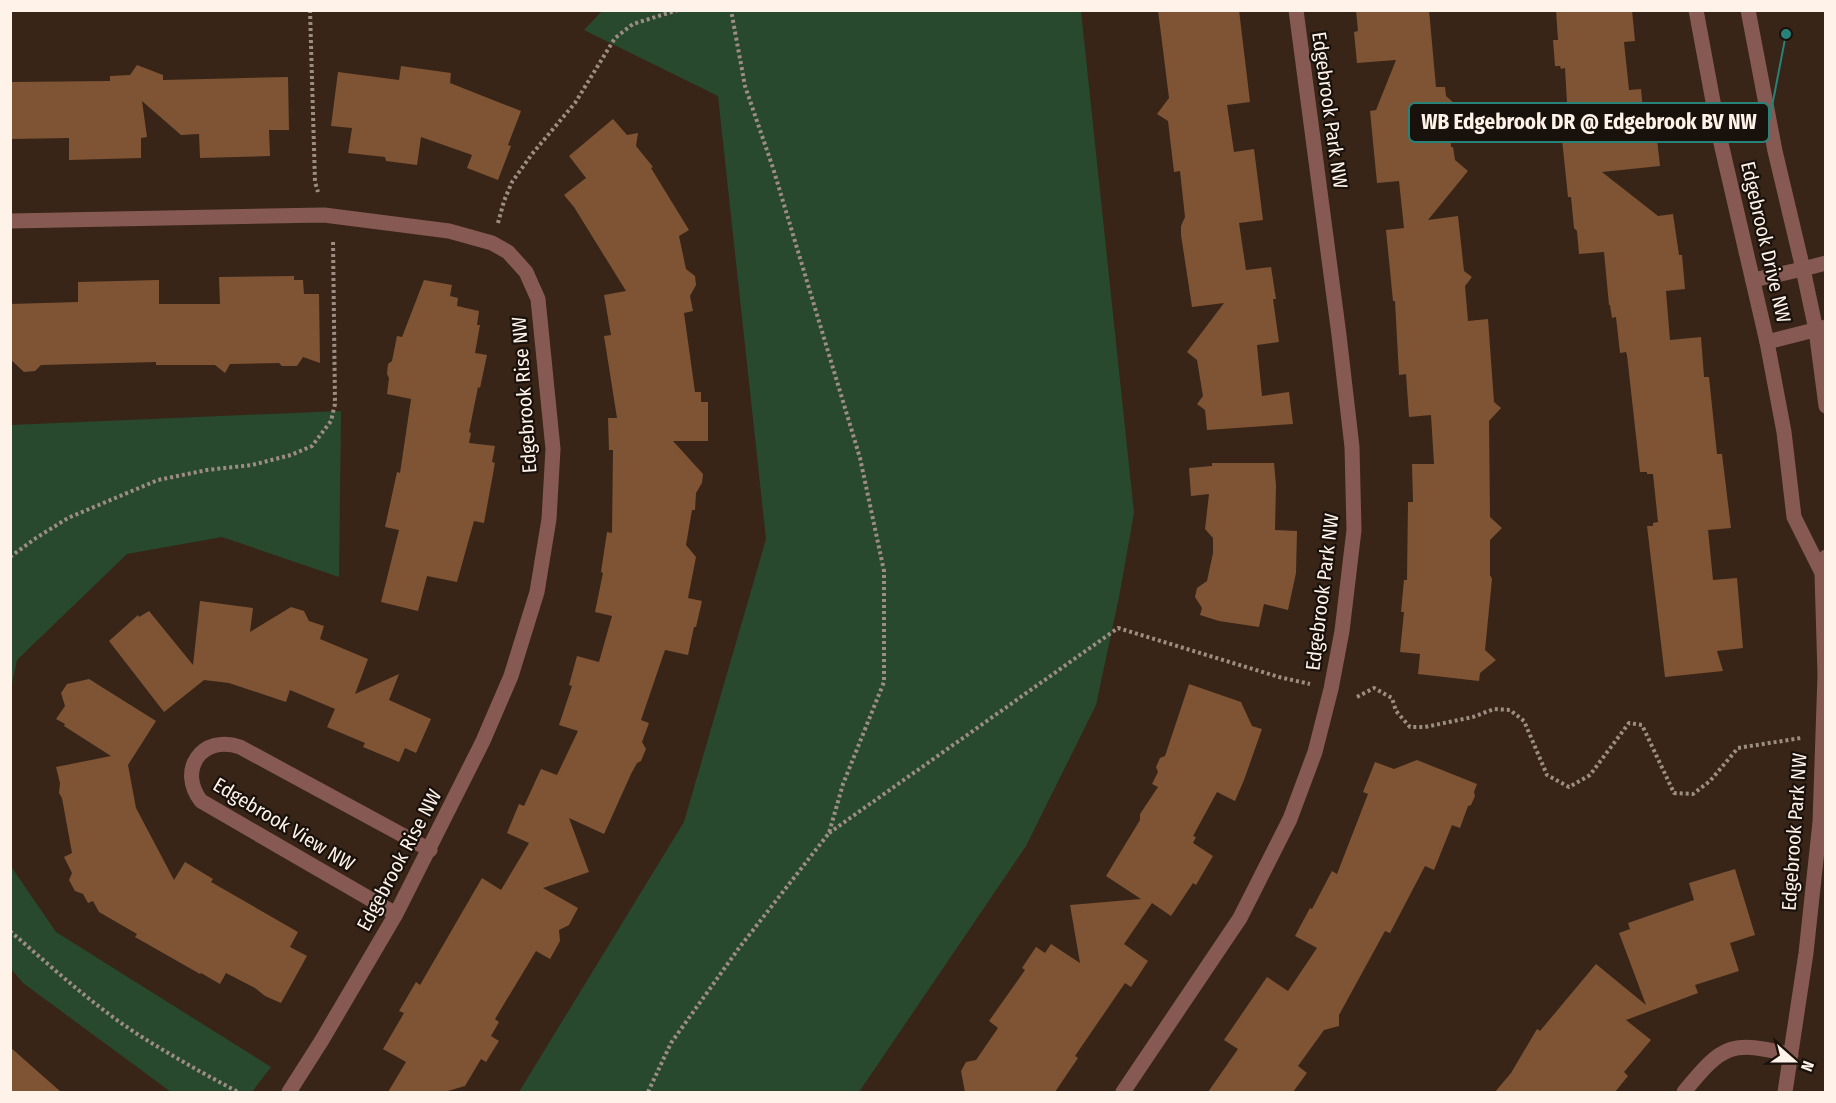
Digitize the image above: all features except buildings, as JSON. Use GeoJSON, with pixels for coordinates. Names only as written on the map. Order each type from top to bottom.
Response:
{"type":"FeatureCollection","features":[{"type":"Feature","properties":{"kind":"street","name":"Edgebrook Park NW"},"geometry":{"type":"LineString","coordinates":[[1123,1092],[1240,918],[1290,819],[1315,752],[1331,689],[1342,631],[1354,530],[1352,447],[1296,10]]}},
{"type":"Feature","properties":{"kind":"street","name":"Edgebrook Drive NW"},"geometry":{"type":"LineString","coordinates":[[1696,10],[1720,139],[1767,342]]}},
{"type":"Feature","properties":{"kind":"street","name":"Edgebrook Drive NW"},"geometry":{"type":"LineString","coordinates":[[1748,10],[1775,151],[1810,303],[1821,329]]}},
{"type":"Feature","properties":{"kind":"street","name":"Edgebrook Rise NW"},"geometry":{"type":"LineString","coordinates":[[10,221],[324,215],[449,231],[492,243],[508,252],[526,272],[538,299],[553,449],[549,519],[537,592],[511,676],[483,741],[396,914],[289,1092]]}},
{"type":"Feature","properties":{"kind":"street"},"geometry":{"type":"LineString","coordinates":[[1753,280],[1826,263]]}},
{"type":"Feature","properties":{"kind":"street"},"geometry":{"type":"LineString","coordinates":[[1767,342],[1821,329],[1826,406]]}},
{"type":"Feature","properties":{"kind":"street","name":"Edgebrook Park NW"},"geometry":{"type":"LineString","coordinates":[[1767,342],[1784,432],[1794,517],[1822,573]]}},
{"type":"Feature","properties":{"kind":"street","name":"Edgebrook Park NW"},"geometry":{"type":"LineString","coordinates":[[1785,1092],[1806,953],[1820,822],[1825,675],[1822,573],[1826,557]]}},
{"type":"Feature","properties":{"kind":"street","name":"Edgebrook View NW"},"geometry":{"type":"LineString","coordinates":[[396,914],[201,801],[194,792],[191,781],[196,759],[211,746],[230,743],[430,850]]}},
{"type":"Feature","properties":{"kind":"street"},"geometry":{"type":"LineString","coordinates":[[1684,1092],[1711,1060],[1733,1047],[1760,1047],[1791,1055]]}},
{"type":"Feature","properties":{"kind":"path"},"geometry":{"type":"LineString","coordinates":[[10,557],[68,518],[158,480],[207,470],[252,465],[291,455],[312,446],[331,421],[335,404],[335,243],[315,182],[310,10]]}},
{"type":"Feature","properties":{"kind":"path"},"geometry":{"type":"LineString","coordinates":[[492,243],[512,182],[532,154],[575,103],[615,38],[633,24],[678,10]]}},
{"type":"Feature","properties":{"kind":"path"},"geometry":{"type":"LineString","coordinates":[[731,10],[744,86],[773,168],[860,458],[884,571],[884,682],[843,784],[829,833]]}},
{"type":"Feature","properties":{"kind":"path"},"geometry":{"type":"LineString","coordinates":[[648,1092],[671,1043],[739,948],[829,833],[1118,628],[1279,676],[1331,689]]}},
{"type":"Feature","properties":{"kind":"path"},"geometry":{"type":"LineString","coordinates":[[1357,697],[1374,688],[1392,698],[1396,711],[1410,727],[1425,727],[1473,717],[1494,709],[1510,710],[1524,721],[1547,775],[1569,787],[1590,775],[1629,723],[1642,725],[1674,793],[1693,794],[1710,781],[1738,748],[1822,735]]}},
{"type":"Feature","properties":{"kind":"path"},"geometry":{"type":"LineString","coordinates":[[10,931],[74,987],[149,1042],[238,1092]]}},
{"type":"Feature","properties":{"kind":"green space"},"geometry":{"type":"Polygon","coordinates":[[[603,10],[1081,11],[1134,513],[1119,597],[1096,705],[1026,846],[859,1092],[519,1092],[684,822],[766,539],[718,96],[584,30],[603,10]]]}},
{"type":"Feature","properties":{"kind":"green space"},"geometry":{"type":"Polygon","coordinates":[[[341,411],[339,577],[222,537],[127,554],[17,660],[11,689],[11,425],[341,411]]]}},
{"type":"Feature","properties":{"kind":"green space"},"geometry":{"type":"Polygon","coordinates":[[[10,865],[56,932],[271,1067],[252,1092],[171,1092],[23,983],[11,969],[10,865]]]}},
{"type":"Feature","properties":{"kind":"place","name":"WB Edgebrook DR @ Edgebrook BV NW"},"geometry":{"type":"Point","coordinates":[1786,34]}}]}
